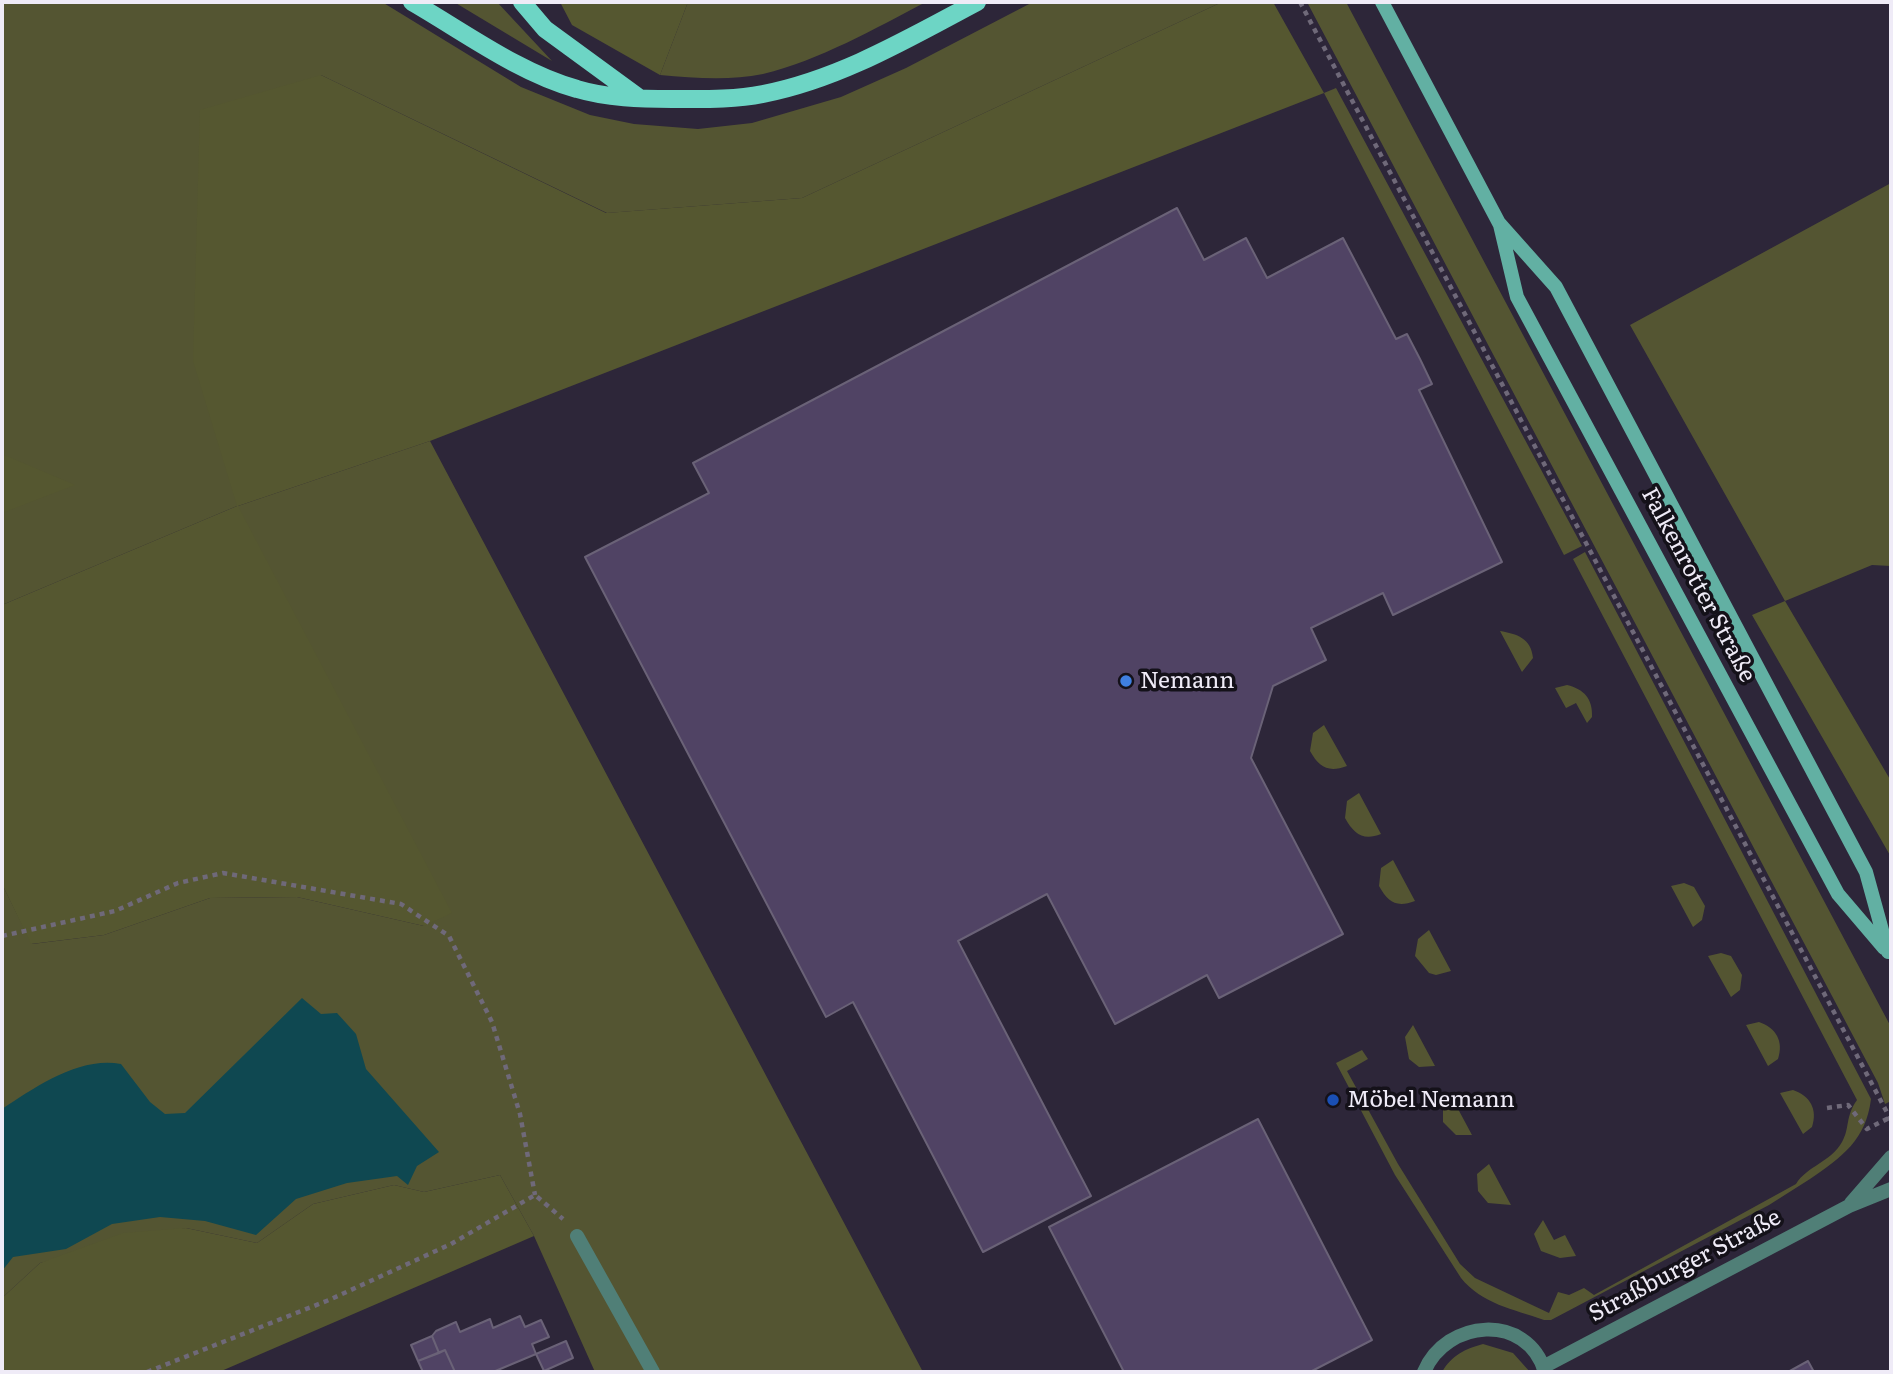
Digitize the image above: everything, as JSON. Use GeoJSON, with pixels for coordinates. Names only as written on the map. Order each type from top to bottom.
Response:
{"type":"FeatureCollection","features":[{"type":"Feature","properties":{"kind":"main road"},"geometry":{"type":"LineString","coordinates":[[412,2],[519,65],[577,89],[641,99],[713,100],[762,94],[819,79],[877,55],[977,2]]}},
{"type":"Feature","properties":{"kind":"main road"},"geometry":{"type":"LineString","coordinates":[[522,2],[545,29],[641,99]]}},
{"type":"Feature","properties":{"kind":"main road","name":"Falkenrotter Straße"},"geometry":{"type":"LineString","coordinates":[[1382,2],[1499,223],[1556,287],[1866,872],[1890,955]]}},
{"type":"Feature","properties":{"kind":"main road","name":"Falkenrotter Straße"},"geometry":{"type":"LineString","coordinates":[[1499,223],[1517,297],[1838,894],[1890,955]]}},
{"type":"Feature","properties":{"kind":"street","name":"Straßburger Straße"},"geometry":{"type":"LineString","coordinates":[[1849,1206],[1891,1157]]}},
{"type":"Feature","properties":{"kind":"street","name":"Straßburger Straße"},"geometry":{"type":"LineString","coordinates":[[1424,1372],[1430,1357],[1450,1338],[1482,1330],[1514,1336],[1531,1349],[1544,1370],[1849,1206],[1891,1189]]}},
{"type":"Feature","properties":{"kind":"street"},"geometry":{"type":"LineString","coordinates":[[577,1236],[653,1372]]}},
{"type":"Feature","properties":{"kind":"path"},"geometry":{"type":"LineString","coordinates":[[1300,2],[1890,1119],[1867,1129],[1848,1105],[1827,1108]]}},
{"type":"Feature","properties":{"kind":"path"},"geometry":{"type":"LineString","coordinates":[[2,936],[115,911],[178,883],[223,873],[401,904],[449,936],[492,1022],[520,1114],[535,1195],[571,1225],[577,1236]]}},
{"type":"Feature","properties":{"kind":"path"},"geometry":{"type":"LineString","coordinates":[[147,1372],[330,1300],[451,1244],[535,1195]]}},
{"type":"Feature","properties":{"kind":"shaded area"},"geometry":{"type":"Polygon","coordinates":[[[2,2],[382,2],[521,87],[590,115],[634,124],[698,129],[752,123],[841,97],[906,68],[1033,2],[1222,2],[802,198],[607,213],[321,75],[238,506],[430,441],[923,1372],[595,1372],[534,1236],[500,1175],[424,1192],[394,1185],[313,1204],[257,1243],[186,1228],[40,1263],[2,1298],[2,884],[32,944],[104,935],[210,898],[297,897],[424,926],[237,506],[2,605],[2,2]]]}},
{"type":"Feature","properties":{"kind":"shaded area"},"geometry":{"type":"Polygon","coordinates":[[[454,2],[497,2],[552,61],[454,2]]]}},
{"type":"Feature","properties":{"kind":"shaded area"},"geometry":{"type":"Polygon","coordinates":[[[560,2],[688,2],[660,75],[572,25],[560,2]]]}},
{"type":"Feature","properties":{"kind":"shaded area"},"geometry":{"type":"Polygon","coordinates":[[[688,2],[926,2],[826,52],[763,74],[724,78],[660,75],[688,2]]]}},
{"type":"Feature","properties":{"kind":"shaded area"},"geometry":{"type":"Polygon","coordinates":[[[1222,2],[1273,2],[1324,93],[430,441],[238,506],[452,913],[424,926],[297,897],[210,898],[104,935],[31,944],[2,884],[2,605],[237,506],[193,361],[200,110],[321,75],[606,213],[802,198],[1222,2]]]}},
{"type":"Feature","properties":{"kind":"shaded area"},"geometry":{"type":"Polygon","coordinates":[[[1307,2],[1346,2],[1891,1027],[1891,1101],[1885,1104],[1878,1083],[1307,2]]]}},
{"type":"Feature","properties":{"kind":"shaded area"},"geometry":{"type":"Polygon","coordinates":[[[1336,88],[1582,546],[1564,555],[1324,93],[1336,88]]]}},
{"type":"Feature","properties":{"kind":"shaded area"},"geometry":{"type":"Polygon","coordinates":[[[1891,183],[1891,566],[1872,565],[1785,601],[1630,325],[1891,183]]]}},
{"type":"Feature","properties":{"kind":"shaded area"},"geometry":{"type":"Polygon","coordinates":[[[2,454],[75,485],[2,513],[2,454]]]}},
{"type":"Feature","properties":{"kind":"shaded area"},"geometry":{"type":"Polygon","coordinates":[[[1585,552],[1871,1099],[1864,1126],[1858,1137],[1842,1155],[1810,1179],[1769,1205],[1551,1320],[1544,1320],[1488,1300],[1461,1278],[1395,1175],[1336,1063],[1362,1050],[1368,1059],[1347,1071],[1398,1164],[1460,1264],[1475,1278],[1549,1313],[1558,1292],[1569,1295],[1584,1288],[1594,1295],[1796,1184],[1837,1149],[1857,1100],[1573,559],[1585,552]]]}},
{"type":"Feature","properties":{"kind":"shaded area"},"geometry":{"type":"Polygon","coordinates":[[[1785,601],[1891,781],[1891,857],[1752,615],[1785,601]]]}},
{"type":"Feature","properties":{"kind":"shaded area"},"geometry":{"type":"Polygon","coordinates":[[[1500,631],[1522,638],[1532,651],[1533,658],[1522,672],[1500,631]]]}},
{"type":"Feature","properties":{"kind":"shaded area"},"geometry":{"type":"Polygon","coordinates":[[[1567,685],[1583,692],[1589,700],[1592,717],[1587,723],[1576,703],[1566,708],[1555,688],[1567,685]]]}},
{"type":"Feature","properties":{"kind":"shaded area"},"geometry":{"type":"Polygon","coordinates":[[[1324,725],[1347,766],[1329,769],[1317,761],[1310,751],[1313,733],[1324,725]]]}},
{"type":"Feature","properties":{"kind":"shaded area"},"geometry":{"type":"Polygon","coordinates":[[[1359,793],[1381,834],[1369,837],[1360,835],[1345,818],[1347,801],[1359,793]]]}},
{"type":"Feature","properties":{"kind":"shaded area"},"geometry":{"type":"Polygon","coordinates":[[[1393,860],[1415,901],[1403,904],[1393,902],[1379,886],[1381,868],[1393,860]]]}},
{"type":"Feature","properties":{"kind":"shaded area"},"geometry":{"type":"Polygon","coordinates":[[[1684,883],[1694,887],[1705,906],[1702,920],[1693,927],[1671,886],[1684,883]]]}},
{"type":"Feature","properties":{"kind":"shaded area"},"geometry":{"type":"Polygon","coordinates":[[[1429,930],[1451,971],[1436,975],[1429,973],[1415,956],[1418,939],[1429,930]]]}},
{"type":"Feature","properties":{"kind":"shaded area"},"geometry":{"type":"Polygon","coordinates":[[[1721,953],[1731,956],[1742,975],[1740,990],[1731,997],[1708,956],[1721,953]]]}},
{"type":"Feature","properties":{"kind":"shaded area"},"geometry":{"type":"Polygon","coordinates":[[[302,998],[321,1014],[337,1013],[356,1034],[366,1069],[439,1152],[417,1166],[408,1185],[397,1176],[347,1183],[296,1199],[256,1235],[205,1221],[160,1217],[112,1224],[66,1249],[13,1257],[2,1271],[2,1109],[58,1075],[105,1063],[121,1064],[150,1102],[165,1114],[185,1113],[302,998]]]}},
{"type":"Feature","properties":{"kind":"shaded area"},"geometry":{"type":"Polygon","coordinates":[[[1759,1022],[1770,1028],[1779,1041],[1778,1059],[1768,1066],[1746,1025],[1759,1022]]]}},
{"type":"Feature","properties":{"kind":"shaded area"},"geometry":{"type":"Polygon","coordinates":[[[1413,1025],[1435,1066],[1419,1067],[1409,1059],[1405,1037],[1413,1025]]]}},
{"type":"Feature","properties":{"kind":"shaded area"},"geometry":{"type":"Polygon","coordinates":[[[1793,1090],[1804,1096],[1813,1109],[1812,1127],[1803,1134],[1780,1093],[1793,1090]]]}},
{"type":"Feature","properties":{"kind":"shaded area"},"geometry":{"type":"Polygon","coordinates":[[[1450,1094],[1472,1135],[1456,1135],[1443,1122],[1443,1103],[1450,1094]]]}},
{"type":"Feature","properties":{"kind":"shaded area"},"geometry":{"type":"Polygon","coordinates":[[[1489,1164],[1511,1205],[1488,1203],[1478,1191],[1477,1174],[1489,1164]]]}},
{"type":"Feature","properties":{"kind":"shaded area"},"geometry":{"type":"Polygon","coordinates":[[[500,1175],[534,1236],[219,1372],[2,1372],[2,1298],[40,1263],[123,1233],[186,1228],[257,1243],[313,1204],[394,1185],[424,1192],[500,1175]]]}},
{"type":"Feature","properties":{"kind":"shaded area"},"geometry":{"type":"Polygon","coordinates":[[[1543,1220],[1554,1240],[1565,1235],[1576,1256],[1560,1258],[1541,1251],[1534,1234],[1543,1220]]]}},
{"type":"Feature","properties":{"kind":"shaded area"},"geometry":{"type":"Polygon","coordinates":[[[1483,1344],[1513,1353],[1530,1372],[1442,1372],[1450,1361],[1460,1354],[1483,1344]]]}},
{"type":"Feature","properties":{"kind":"building"},"geometry":{"type":"Polygon","coordinates":[[[1177,208],[1204,260],[1246,238],[1267,278],[1343,238],[1396,339],[1407,334],[1420,359],[1432,384],[1419,390],[1502,562],[1393,615],[1383,593],[1311,628],[1326,660],[1273,686],[1251,758],[1343,934],[1219,998],[1207,975],[1115,1024],[1047,894],[958,941],[1091,1196],[983,1252],[853,1002],[826,1017],[585,557],[709,493],[693,463],[1177,208]]]}},
{"type":"Feature","properties":{"kind":"building"},"geometry":{"type":"Polygon","coordinates":[[[1258,1119],[1372,1340],[1310,1372],[1124,1372],[1049,1227],[1258,1119]]]}},
{"type":"Feature","properties":{"kind":"building"},"geometry":{"type":"Polygon","coordinates":[[[520,1316],[525,1327],[541,1320],[549,1337],[532,1344],[536,1354],[493,1372],[455,1372],[445,1350],[439,1353],[432,1336],[436,1331],[456,1322],[460,1332],[490,1319],[493,1328],[520,1316]]]}},
{"type":"Feature","properties":{"kind":"building"},"geometry":{"type":"Polygon","coordinates":[[[432,1336],[439,1353],[418,1361],[411,1345],[432,1336]]]}},
{"type":"Feature","properties":{"kind":"building"},"geometry":{"type":"Polygon","coordinates":[[[566,1341],[573,1358],[544,1371],[536,1354],[566,1341]]]}},
{"type":"Feature","properties":{"kind":"building"},"geometry":{"type":"Polygon","coordinates":[[[445,1350],[455,1372],[423,1372],[418,1361],[445,1350]]]}},
{"type":"Feature","properties":{"kind":"building"},"geometry":{"type":"Polygon","coordinates":[[[1808,1361],[1814,1372],[1788,1372],[1808,1361]]]}},
{"type":"Feature","properties":{"kind":"place","name":"Nemann"},"geometry":{"type":"Point","coordinates":[1126,681]}},
{"type":"Feature","properties":{"kind":"place","name":"Möbel Nemann"},"geometry":{"type":"Point","coordinates":[1333,1100]}}]}
